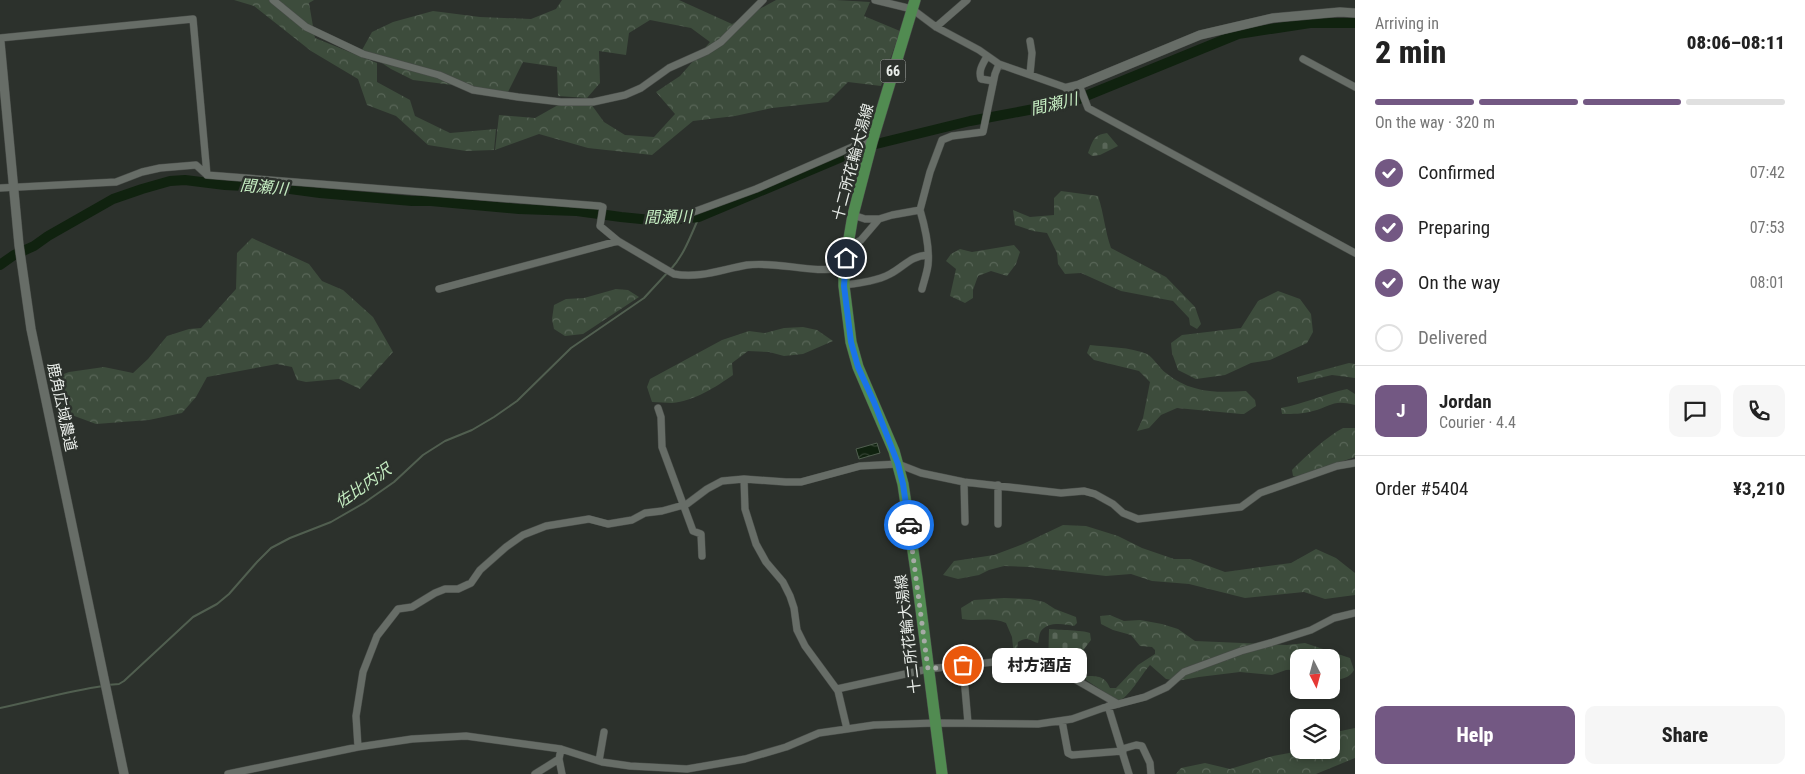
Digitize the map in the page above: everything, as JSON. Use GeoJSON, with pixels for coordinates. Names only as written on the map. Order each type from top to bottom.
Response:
{"type":"FeatureCollection","features":[{"type":"Feature","properties":{"kind":"main road","name":"十二所花輪大湯線"},"geometry":{"type":"LineString","coordinates":[[913,5],[853,215],[844,268],[844,285],[851,342],[858,367],[878,412],[898,464],[903,484],[942,774]]}},
{"type":"Feature","properties":{"kind":"street"},"geometry":{"type":"LineString","coordinates":[[273,0],[306,27],[363,54],[439,75],[473,90],[518,98],[561,102],[593,102],[641,88],[669,68],[721,42],[763,0]]}},
{"type":"Feature","properties":{"kind":"street"},"geometry":{"type":"LineString","coordinates":[[876,0],[913,5],[936,28],[999,64],[1067,88],[1080,87],[1200,35],[1273,18],[1340,12],[1355,13]]}},
{"type":"Feature","properties":{"kind":"street"},"geometry":{"type":"LineString","coordinates":[[936,28],[967,0]]}},
{"type":"Feature","properties":{"kind":"street"},"geometry":{"type":"LineString","coordinates":[[0,38],[193,19],[207,175]]}},
{"type":"Feature","properties":{"kind":"street"},"geometry":{"type":"LineString","coordinates":[[1030,41],[1032,53],[1030,74]]}},
{"type":"Feature","properties":{"kind":"street","name":"鹿角広域農道"},"geometry":{"type":"LineString","coordinates":[[0,42],[24,284],[31,329],[124,774]]}},
{"type":"Feature","properties":{"kind":"street"},"geometry":{"type":"LineString","coordinates":[[987,56],[980,70],[980,75],[981,79],[993,81]]}},
{"type":"Feature","properties":{"kind":"street"},"geometry":{"type":"LineString","coordinates":[[1302,59],[1355,88]]}},
{"type":"Feature","properties":{"kind":"street"},"geometry":{"type":"LineString","coordinates":[[922,288],[928,266],[928,255],[926,232],[920,210],[930,172],[942,140],[952,136],[983,132],[993,81],[999,64]]}},
{"type":"Feature","properties":{"kind":"street"},"geometry":{"type":"LineString","coordinates":[[1080,87],[1088,108],[1355,253]]}},
{"type":"Feature","properties":{"kind":"street"},"geometry":{"type":"LineString","coordinates":[[688,214],[756,189],[873,140]]}},
{"type":"Feature","properties":{"kind":"street"},"geometry":{"type":"LineString","coordinates":[[0,188],[116,182],[142,172],[196,164],[207,175],[463,194],[603,207],[600,226],[618,241],[674,274],[693,276],[750,265],[824,270],[844,268]]}},
{"type":"Feature","properties":{"kind":"street"},"geometry":{"type":"LineString","coordinates":[[853,215],[865,219],[879,219],[920,210]]}},
{"type":"Feature","properties":{"kind":"street"},"geometry":{"type":"LineString","coordinates":[[847,248],[861,240],[879,219]]}},
{"type":"Feature","properties":{"kind":"street"},"geometry":{"type":"LineString","coordinates":[[440,289],[618,241]]}},
{"type":"Feature","properties":{"kind":"street"},"geometry":{"type":"LineString","coordinates":[[844,285],[873,280],[890,274],[918,256],[928,255]]}},
{"type":"Feature","properties":{"kind":"street"},"geometry":{"type":"LineString","coordinates":[[658,408],[661,416],[662,447],[693,531],[700,534],[702,556]]}},
{"type":"Feature","properties":{"kind":"street"},"geometry":{"type":"LineString","coordinates":[[358,747],[356,716],[363,672],[377,636],[398,609],[412,607],[445,589],[458,589],[471,583],[480,570],[506,547],[523,535],[546,526],[589,519],[608,524],[632,520],[645,513],[662,511],[683,505],[722,481],[744,479],[801,482],[860,466],[898,464],[921,473],[964,482],[1061,492],[1084,491],[1114,504],[1123,513],[1138,519],[1240,507],[1260,493],[1337,466],[1355,463]]}},
{"type":"Feature","properties":{"kind":"street"},"geometry":{"type":"LineString","coordinates":[[744,479],[745,509],[756,544],[790,596],[797,630],[801,638],[837,689],[847,728]]}},
{"type":"Feature","properties":{"kind":"street"},"geometry":{"type":"LineString","coordinates":[[964,482],[965,522]]}},
{"type":"Feature","properties":{"kind":"street"},"geometry":{"type":"LineString","coordinates":[[998,485],[998,524]]}},
{"type":"Feature","properties":{"kind":"street"},"geometry":{"type":"LineString","coordinates":[[228,774],[358,747],[412,739],[466,736],[561,749],[599,761],[679,771],[786,748],[819,733],[847,728],[935,723],[1038,724],[1072,719],[1108,706],[1145,697],[1167,687],[1184,672],[1241,651],[1310,630],[1334,618],[1355,613]]}},
{"type":"Feature","properties":{"kind":"street"},"geometry":{"type":"LineString","coordinates":[[837,689],[928,669],[1017,660],[1022,675],[1056,673],[1071,677],[1118,704]]}},
{"type":"Feature","properties":{"kind":"street"},"geometry":{"type":"LineString","coordinates":[[963,665],[968,723]]}},
{"type":"Feature","properties":{"kind":"street"},"geometry":{"type":"LineString","coordinates":[[1108,706],[1129,774]]}},
{"type":"Feature","properties":{"kind":"street"},"geometry":{"type":"LineString","coordinates":[[1062,720],[1068,753],[1072,755],[1122,750],[1136,744],[1142,746],[1150,763],[1151,774]]}},
{"type":"Feature","properties":{"kind":"street"},"geometry":{"type":"LineString","coordinates":[[599,761],[604,732]]}},
{"type":"Feature","properties":{"kind":"street"},"geometry":{"type":"LineString","coordinates":[[561,749],[559,759],[562,774]]}},
{"type":"Feature","properties":{"kind":"street"},"geometry":{"type":"LineString","coordinates":[[535,774],[559,759]]}},
{"type":"Feature","properties":{"kind":"green space"},"geometry":{"type":"Polygon","coordinates":[[[234,0],[314,0],[309,3],[315,38],[377,63],[377,82],[410,100],[415,116],[450,133],[496,129],[494,150],[466,151],[428,145],[396,116],[367,105],[358,79],[311,51],[254,6],[234,0]]]}},
{"type":"Feature","properties":{"kind":"green space"},"geometry":{"type":"Polygon","coordinates":[[[562,0],[679,0],[732,24],[776,0],[870,2],[864,16],[900,31],[881,86],[848,82],[828,102],[772,108],[735,116],[693,121],[652,155],[588,148],[539,134],[495,150],[499,115],[535,118],[558,105],[591,104],[604,122],[625,135],[654,137],[675,114],[656,92],[680,76],[710,42],[691,28],[650,20],[629,33],[626,55],[599,51],[600,83],[587,98],[558,96],[557,67],[523,62],[508,92],[413,80],[391,69],[362,50],[372,32],[393,22],[433,11],[480,17],[531,19],[556,9],[562,0]]]}},
{"type":"Feature","properties":{"kind":"green space"},"geometry":{"type":"Polygon","coordinates":[[[1107,133],[1118,146],[1100,155],[1092,156],[1088,153],[1096,137],[1107,133]]]}},
{"type":"Feature","properties":{"kind":"green space"},"geometry":{"type":"Polygon","coordinates":[[[1061,191],[1098,196],[1111,248],[1166,277],[1195,307],[1201,324],[1197,329],[1190,325],[1189,318],[1173,301],[1121,291],[1081,273],[1065,274],[1058,264],[1057,253],[1047,233],[1015,225],[1013,210],[1030,217],[1054,215],[1054,198],[1061,191]]]}},
{"type":"Feature","properties":{"kind":"green space"},"geometry":{"type":"Polygon","coordinates":[[[252,238],[309,264],[322,281],[343,290],[373,317],[393,352],[360,389],[339,379],[306,382],[297,380],[292,367],[277,364],[207,377],[196,397],[182,413],[149,420],[96,424],[61,411],[51,379],[69,372],[104,367],[133,373],[148,359],[167,336],[189,329],[201,328],[236,289],[237,253],[252,238]]]}},
{"type":"Feature","properties":{"kind":"green space"},"geometry":{"type":"Polygon","coordinates":[[[1014,245],[1020,252],[1016,264],[1007,276],[991,271],[978,276],[973,290],[973,298],[965,303],[950,296],[956,269],[946,261],[951,254],[960,249],[972,252],[1014,245]]]}},
{"type":"Feature","properties":{"kind":"green space"},"geometry":{"type":"Polygon","coordinates":[[[616,289],[628,290],[639,297],[583,334],[565,336],[554,329],[552,319],[554,305],[566,299],[584,298],[616,289]]]}},
{"type":"Feature","properties":{"kind":"green space"},"geometry":{"type":"Polygon","coordinates":[[[1278,291],[1300,299],[1311,314],[1313,332],[1307,343],[1270,360],[1251,363],[1225,375],[1196,379],[1178,370],[1172,353],[1171,343],[1182,335],[1241,328],[1258,301],[1278,291]]]}},
{"type":"Feature","properties":{"kind":"green space"},"geometry":{"type":"Polygon","coordinates":[[[803,327],[817,330],[833,341],[803,354],[784,356],[769,352],[748,351],[732,363],[733,375],[704,393],[680,402],[652,402],[647,387],[650,379],[722,340],[749,331],[765,333],[784,328],[803,327]]]}},
{"type":"Feature","properties":{"kind":"green space"},"geometry":{"type":"Polygon","coordinates":[[[1090,345],[1126,349],[1147,354],[1166,373],[1185,385],[1214,391],[1246,391],[1255,400],[1256,406],[1244,414],[1177,408],[1161,415],[1149,428],[1137,431],[1143,418],[1150,382],[1139,371],[1094,360],[1087,353],[1090,345]]]}},
{"type":"Feature","properties":{"kind":"green space"},"geometry":{"type":"Polygon","coordinates":[[[1349,363],[1355,364],[1355,378],[1332,375],[1298,383],[1297,377],[1349,363]]]}},
{"type":"Feature","properties":{"kind":"green space"},"geometry":{"type":"Polygon","coordinates":[[[1347,389],[1355,394],[1355,405],[1337,403],[1309,412],[1282,414],[1281,408],[1347,389]]]}},
{"type":"Feature","properties":{"kind":"green space"},"geometry":{"type":"Polygon","coordinates":[[[1343,428],[1355,428],[1355,457],[1297,477],[1293,476],[1292,470],[1303,459],[1343,428]]]}},
{"type":"Feature","properties":{"kind":"green space"},"geometry":{"type":"Polygon","coordinates":[[[1063,525],[1086,526],[1118,536],[1142,548],[1174,559],[1190,559],[1225,572],[1291,563],[1316,549],[1336,558],[1355,573],[1355,595],[1325,599],[1304,592],[1245,598],[1189,584],[1152,581],[1131,574],[1106,576],[1029,567],[1004,566],[979,575],[958,579],[943,575],[954,561],[994,555],[1063,525]]]}},
{"type":"Feature","properties":{"kind":"green space"},"geometry":{"type":"Polygon","coordinates":[[[1030,599],[1044,602],[1055,609],[1076,617],[1077,623],[1074,626],[1052,624],[1044,628],[1041,631],[1038,643],[1026,639],[1021,640],[1018,642],[1014,657],[1012,637],[1006,623],[989,619],[962,619],[961,608],[974,600],[1030,599]]]}},
{"type":"Feature","properties":{"kind":"green space"},"geometry":{"type":"Polygon","coordinates":[[[1110,615],[1124,621],[1140,620],[1162,624],[1178,629],[1195,641],[1287,645],[1305,643],[1323,649],[1290,649],[1290,670],[1272,675],[1240,672],[1177,681],[1166,679],[1150,665],[1131,691],[1118,701],[1086,680],[1086,676],[1101,677],[1110,688],[1116,688],[1138,665],[1155,654],[1155,650],[1152,647],[1140,646],[1131,635],[1113,630],[1101,624],[1100,616],[1110,615]]]}},
{"type":"Feature","properties":{"kind":"green space"},"geometry":{"type":"Polygon","coordinates":[[[1049,629],[1090,633],[1091,640],[1067,671],[1048,670],[1049,629]]]}},
{"type":"Feature","properties":{"kind":"green space"},"geometry":{"type":"Polygon","coordinates":[[[1340,655],[1350,658],[1354,670],[1340,679],[1340,655]]]}},
{"type":"Feature","properties":{"kind":"green space"},"geometry":{"type":"Polygon","coordinates":[[[1355,728],[1355,758],[1316,774],[1176,774],[1181,768],[1205,763],[1230,769],[1290,753],[1290,759],[1340,759],[1340,731],[1355,728]]]}},
{"type":"Feature","properties":{"kind":"water"},"geometry":{"type":"Polygon","coordinates":[[[877,443],[880,453],[859,459],[856,449],[877,443]]]}},
{"type":"Feature","properties":{"kind":"waterway","name":"間瀬川"},"geometry":{"type":"LineString","coordinates":[[0,265],[14,255],[34,246],[113,199],[170,181],[185,180],[225,185],[283,188],[320,193],[519,209],[577,211],[661,221],[699,217],[868,146],[970,121],[1071,102],[1238,34],[1310,23],[1355,23]]}},
{"type":"Feature","properties":{"kind":"waterway","name":"佐比内沢"},"geometry":{"type":"LineString","coordinates":[[671,269],[683,251],[699,217]]}},
{"type":"Feature","properties":{"kind":"waterway","name":"佐比内沢"},"geometry":{"type":"LineString","coordinates":[[107,685],[119,684],[124,681],[193,617],[217,604],[229,594],[271,548],[290,538],[331,522],[364,503],[394,482],[423,455],[445,441],[472,430],[517,401],[571,348],[644,298],[668,272]]}},
{"type":"Feature","properties":{"kind":"waterway","name":"佐比内沢"},"geometry":{"type":"LineString","coordinates":[[0,708],[103,686]]}},
{"type":"Feature","properties":{"kind":"way so far"},"geometry":{"type":"LineString","coordinates":[[909,525],[928,669],[963,665]]}},
{"type":"Feature","properties":{"kind":"place","name":"村方酒店"},"geometry":{"type":"Point","coordinates":[963,665]}},
{"type":"Feature","properties":{"kind":"route"},"geometry":{"type":"LineString","coordinates":[[846,258],[844,286],[851,342],[858,367],[894,451],[903,484],[909,525]]}}]}
